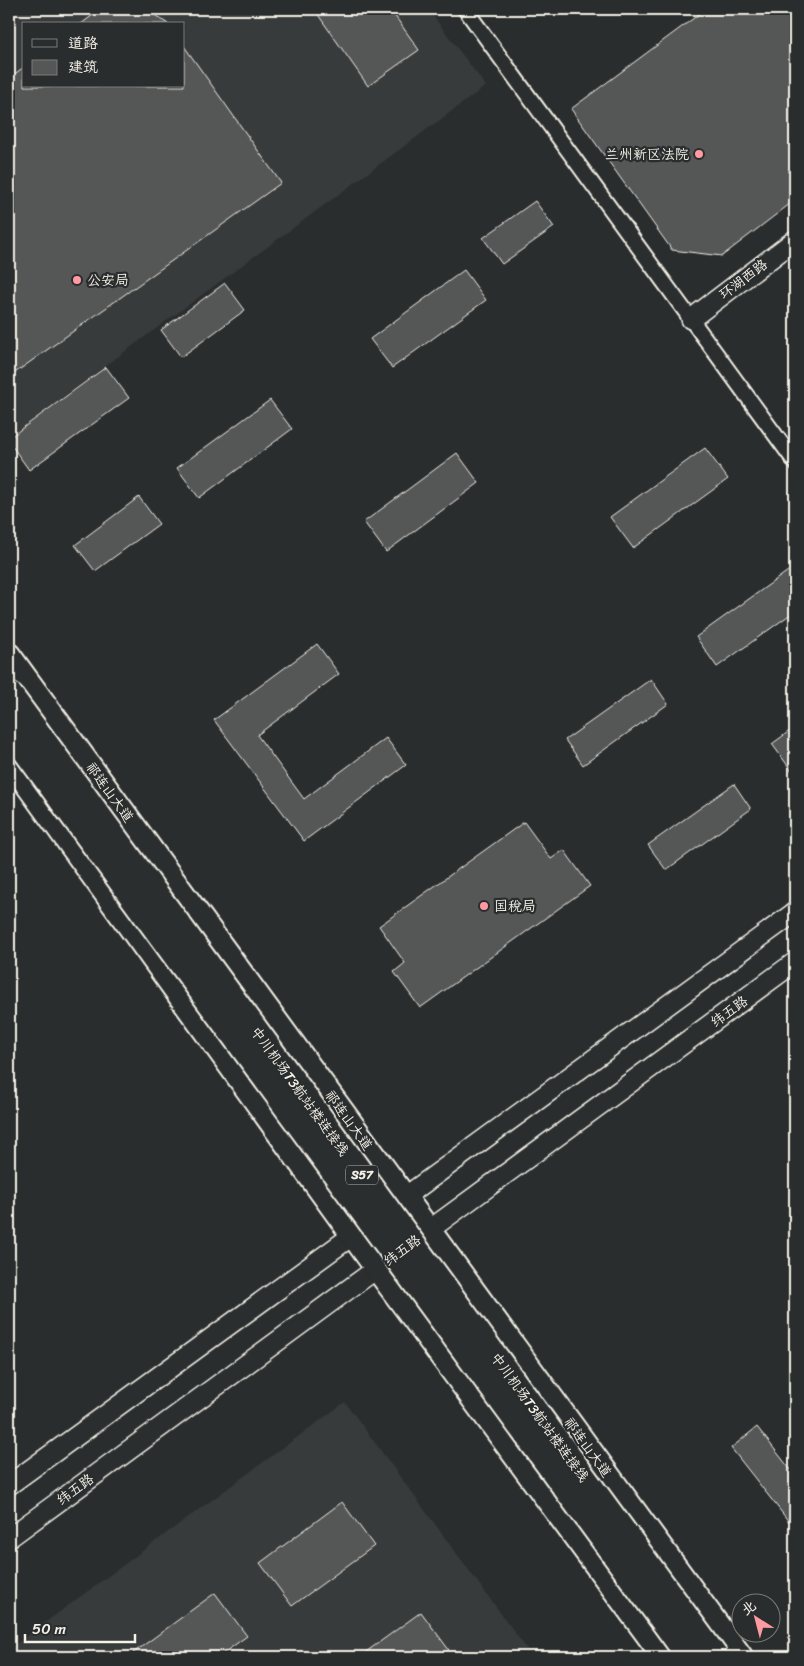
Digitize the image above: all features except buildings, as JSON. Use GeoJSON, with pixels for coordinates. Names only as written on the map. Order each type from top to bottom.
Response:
{"type":"FeatureCollection","features":[{"type":"Feature","properties":{"kind":"highway","name":"中川机场T3航站楼连接线"},"geometry":{"type":"LineString","coordinates":[[9,693],[716,1657]]}},
{"type":"Feature","properties":{"kind":"highway","name":"中川机场T3航站楼连接线"},"geometry":{"type":"LineString","coordinates":[[9,729],[689,1657]]}},
{"type":"Feature","properties":{"kind":"main road","name":"祁连山大道"},"geometry":{"type":"LineString","coordinates":[[9,654],[742,1657]]}},
{"type":"Feature","properties":{"kind":"main road"},"geometry":{"type":"LineString","coordinates":[[9,762],[376,1269],[663,1657]]}},
{"type":"Feature","properties":{"kind":"street"},"geometry":{"type":"LineString","coordinates":[[465,9],[795,462]]}},
{"type":"Feature","properties":{"kind":"street","name":"环湖西路"},"geometry":{"type":"LineString","coordinates":[[691,319],[795,240]]}},
{"type":"Feature","properties":{"kind":"street"},"geometry":{"type":"LineString","coordinates":[[9,1485],[795,912]]}},
{"type":"Feature","properties":{"kind":"street","name":"纬五路"},"geometry":{"type":"LineString","coordinates":[[9,1538],[795,962]]}},
{"type":"Feature","properties":{"kind":"shaded area"},"geometry":{"type":"Polygon","coordinates":[[[9,9],[428,9],[486,86],[9,437],[9,9]]]}},
{"type":"Feature","properties":{"kind":"shaded area"},"geometry":{"type":"Polygon","coordinates":[[[345,1402],[533,1657],[9,1657],[9,1649],[345,1402]]]}},
{"type":"Feature","properties":{"kind":"place","name":"兰州新区法院"},"geometry":{"type":"Point","coordinates":[699,154]}},
{"type":"Feature","properties":{"kind":"place","name":"公安局"},"geometry":{"type":"Point","coordinates":[77,280]}},
{"type":"Feature","properties":{"kind":"place","name":"国税局"},"geometry":{"type":"Point","coordinates":[484,906]}}]}
